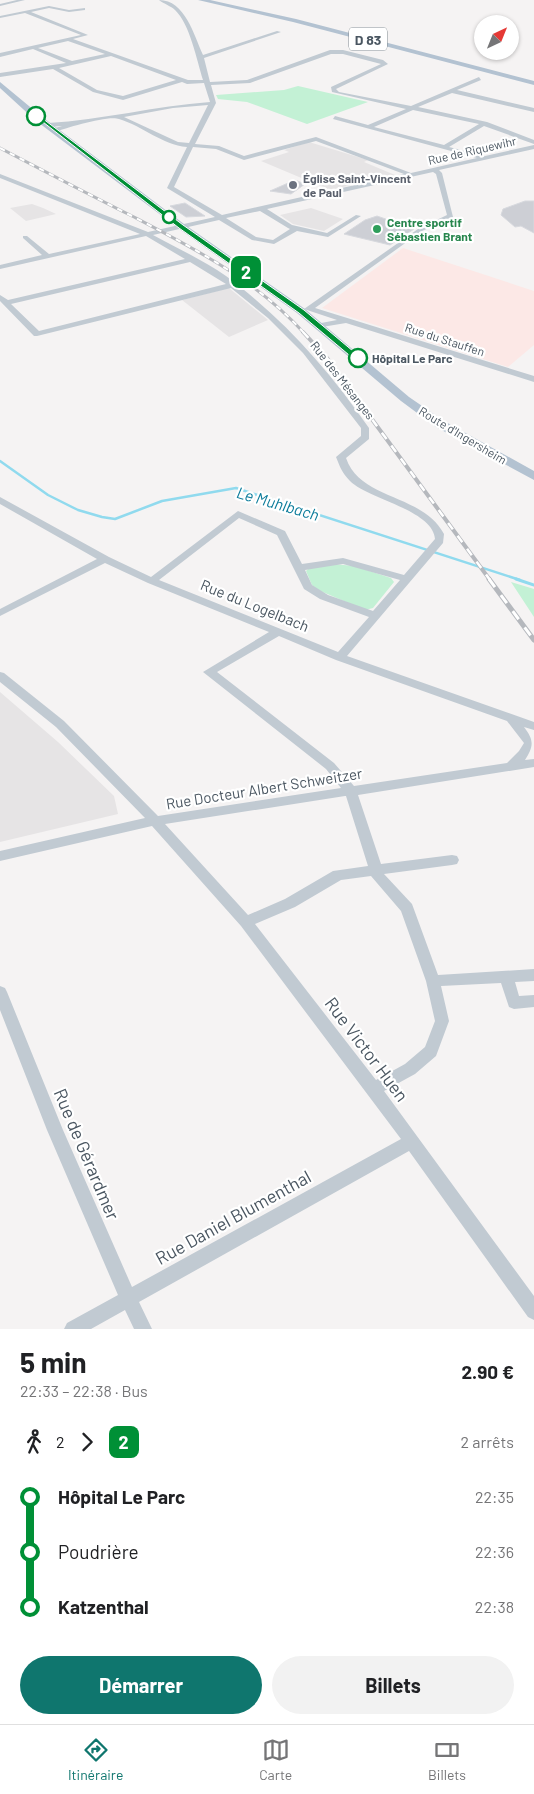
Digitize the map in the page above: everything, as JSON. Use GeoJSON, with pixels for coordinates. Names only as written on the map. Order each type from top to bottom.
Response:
{"type":"FeatureCollection","features":[{"type":"Feature","properties":{"kind":"main road","name":"D 83"},"geometry":{"type":"LineString","coordinates":[[201,0],[294,20],[534,82]]}},
{"type":"Feature","properties":{"kind":"main road","name":"D 83"},"geometry":{"type":"LineString","coordinates":[[213,0],[299,18],[534,82]]}},
{"type":"Feature","properties":{"kind":"main road","name":"Route d'Ingersheim"},"geometry":{"type":"LineString","coordinates":[[0,84],[38,118],[181,226],[306,310],[319,326],[404,399],[440,424],[534,476]]}},
{"type":"Feature","properties":{"kind":"street"},"geometry":{"type":"LineString","coordinates":[[0,4],[23,0]]}},
{"type":"Feature","properties":{"kind":"street"},"geometry":{"type":"LineString","coordinates":[[161,0],[176,8],[182,15],[201,57],[213,103],[170,188],[221,218],[242,233],[265,242],[274,242],[296,228]]}},
{"type":"Feature","properties":{"kind":"street"},"geometry":{"type":"LineString","coordinates":[[0,17],[49,7],[69,11],[83,8]]}},
{"type":"Feature","properties":{"kind":"street"},"geometry":{"type":"LineString","coordinates":[[0,55],[86,35],[26,12]]}},
{"type":"Feature","properties":{"kind":"street"},"geometry":{"type":"LineString","coordinates":[[201,57],[279,32]]}},
{"type":"Feature","properties":{"kind":"street"},"geometry":{"type":"LineString","coordinates":[[70,40],[182,80],[207,83],[248,82],[327,53],[339,52],[381,61],[386,64],[334,88],[334,91],[485,123],[534,142]]}},
{"type":"Feature","properties":{"kind":"street"},"geometry":{"type":"LineString","coordinates":[[35,48],[72,63]]}},
{"type":"Feature","properties":{"kind":"street"},"geometry":{"type":"LineString","coordinates":[[0,74],[54,67],[111,54]]}},
{"type":"Feature","properties":{"kind":"street"},"geometry":{"type":"LineString","coordinates":[[54,67],[95,91],[124,98],[182,80]]}},
{"type":"Feature","properties":{"kind":"street"},"geometry":{"type":"LineString","coordinates":[[370,126],[479,79]]}},
{"type":"Feature","properties":{"kind":"street"},"geometry":{"type":"LineString","coordinates":[[452,91],[534,110]]}},
{"type":"Feature","properties":{"kind":"street"},"geometry":{"type":"LineString","coordinates":[[51,127],[173,106],[213,103]]}},
{"type":"Feature","properties":{"kind":"street"},"geometry":{"type":"LineString","coordinates":[[118,116],[177,144],[217,147],[244,158],[250,158],[316,139],[412,175]]}},
{"type":"Feature","properties":{"kind":"street"},"geometry":{"type":"LineString","coordinates":[[335,118],[486,158]]}},
{"type":"Feature","properties":{"kind":"street"},"geometry":{"type":"LineString","coordinates":[[446,146],[485,123]]}},
{"type":"Feature","properties":{"kind":"street","name":"Rue de Riquewihr"},"geometry":{"type":"LineString","coordinates":[[0,267],[534,147]]}},
{"type":"Feature","properties":{"kind":"street"},"geometry":{"type":"LineString","coordinates":[[306,310],[383,258],[420,230],[451,216],[439,173],[435,170]]}},
{"type":"Feature","properties":{"kind":"street","name":"Rue des Mésanges"},"geometry":{"type":"LineString","coordinates":[[0,176],[147,234],[192,259],[232,285],[271,316],[300,344],[336,388],[365,428],[366,437],[341,457],[341,462],[361,486],[423,514],[439,533],[439,541],[406,579]]}},
{"type":"Feature","properties":{"kind":"street"},"geometry":{"type":"LineString","coordinates":[[262,209],[290,227],[328,235],[358,216]]}},
{"type":"Feature","properties":{"kind":"street"},"geometry":{"type":"LineString","coordinates":[[25,237],[48,257]]}},
{"type":"Feature","properties":{"kind":"street"},"geometry":{"type":"LineString","coordinates":[[3,300],[192,259]]}},
{"type":"Feature","properties":{"kind":"street"},"geometry":{"type":"LineString","coordinates":[[3,300],[37,334],[232,285]]}},
{"type":"Feature","properties":{"kind":"street","name":"Rue du Stauffen"},"geometry":{"type":"LineString","coordinates":[[306,310],[350,321],[534,379]]}},
{"type":"Feature","properties":{"kind":"street","name":"Rue du Stauffen"},"geometry":{"type":"LineString","coordinates":[[319,326],[338,321],[350,321]]}},
{"type":"Feature","properties":{"kind":"street","name":"Rue du Logelbach"},"geometry":{"type":"LineString","coordinates":[[0,500],[105,560],[152,581],[340,657],[534,726]]}},
{"type":"Feature","properties":{"kind":"street"},"geometry":{"type":"LineString","coordinates":[[152,581],[238,514],[281,533],[308,587],[324,597],[374,615]]}},
{"type":"Feature","properties":{"kind":"street"},"geometry":{"type":"LineString","coordinates":[[0,613],[105,560]]}},
{"type":"Feature","properties":{"kind":"street"},"geometry":{"type":"LineString","coordinates":[[298,568],[343,561],[406,579],[340,657]]}},
{"type":"Feature","properties":{"kind":"street"},"geometry":{"type":"LineString","coordinates":[[278,632],[209,672],[330,766],[351,791],[378,876],[407,908],[433,981],[442,1021],[430,1051],[410,1069],[374,1089]]}},
{"type":"Feature","properties":{"kind":"street","name":"Rue Victor Huen"},"geometry":{"type":"LineString","coordinates":[[0,676],[60,724],[155,821],[246,922],[413,1141],[534,1311]]}},
{"type":"Feature","properties":{"kind":"street","name":"Rue du Logelbach"},"geometry":{"type":"LineString","coordinates":[[509,716],[528,737],[530,743],[524,754],[510,768]]}},
{"type":"Feature","properties":{"kind":"street","name":"Rue Docteur Albert Schweitzer"},"geometry":{"type":"LineString","coordinates":[[0,856],[155,821],[534,763]]}},
{"type":"Feature","properties":{"kind":"street"},"geometry":{"type":"LineString","coordinates":[[246,922],[290,903],[338,875],[452,860]]}},
{"type":"Feature","properties":{"kind":"street"},"geometry":{"type":"LineString","coordinates":[[433,981],[534,975]]}},
{"type":"Feature","properties":{"kind":"street"},"geometry":{"type":"LineString","coordinates":[[506,977],[514,1003],[534,1001]]}},
{"type":"Feature","properties":{"kind":"street","name":"Rue de Gérardmer"},"geometry":{"type":"LineString","coordinates":[[0,992],[55,1130],[143,1329]]}},
{"type":"Feature","properties":{"kind":"street","name":"Rue Daniel Blumenthal"},"geometry":{"type":"LineString","coordinates":[[73,1329],[413,1141]]}},
{"type":"Feature","properties":{"kind":"shaded area"},"geometry":{"type":"Polygon","coordinates":[[[309,142],[368,160],[364,162],[395,175],[330,190],[261,161],[289,152],[284,150],[309,142]]]}},
{"type":"Feature","properties":{"kind":"shaded area"},"geometry":{"type":"Polygon","coordinates":[[[32,204],[56,214],[26,221],[10,208],[32,204]]]}},
{"type":"Feature","properties":{"kind":"shaded area"},"geometry":{"type":"Polygon","coordinates":[[[311,208],[343,219],[324,231],[293,224],[280,215],[311,208]]]}},
{"type":"Feature","properties":{"kind":"shaded area"},"geometry":{"type":"Polygon","coordinates":[[[403,248],[534,291],[534,345],[508,367],[322,308],[403,248]]]}},
{"type":"Feature","properties":{"kind":"shaded area"},"geometry":{"type":"Polygon","coordinates":[[[229,288],[268,320],[229,337],[182,300],[229,288]]]}},
{"type":"Feature","properties":{"kind":"shaded area"},"geometry":{"type":"Polygon","coordinates":[[[0,692],[58,742],[114,796],[118,814],[0,842],[0,692]]]}},
{"type":"Feature","properties":{"kind":"green space"},"geometry":{"type":"Polygon","coordinates":[[[298,86],[368,102],[307,124],[247,102],[218,99],[216,95],[284,90],[298,86]]]}},
{"type":"Feature","properties":{"kind":"green space"},"geometry":{"type":"Polygon","coordinates":[[[333,564],[354,566],[391,578],[394,582],[373,608],[365,610],[318,590],[312,585],[306,571],[309,568],[333,564]]]}},
{"type":"Feature","properties":{"kind":"green space"},"geometry":{"type":"Polygon","coordinates":[[[511,582],[534,589],[534,617],[511,582]]]}},
{"type":"Feature","properties":{"kind":"building","name":"Église Saint-Vincent de Paul"},"geometry":{"type":"Polygon","coordinates":[[[295,180],[305,184],[291,194],[270,191],[295,180]]]}},
{"type":"Feature","properties":{"kind":"building"},"geometry":{"type":"Polygon","coordinates":[[[525,201],[534,201],[534,233],[521,226],[515,227],[501,215],[503,209],[525,201]]]}},
{"type":"Feature","properties":{"kind":"building"},"geometry":{"type":"Polygon","coordinates":[[[185,203],[205,216],[186,217],[170,206],[185,203]]]}},
{"type":"Feature","properties":{"kind":"building","name":"Centre sportif Sébastien Brant"},"geometry":{"type":"Polygon","coordinates":[[[377,216],[414,229],[390,245],[344,234],[365,220],[377,216]]]}},
{"type":"Feature","properties":{"kind":"waterway","name":"Le Muhlbach"},"geometry":{"type":"LineString","coordinates":[[0,461],[48,495],[78,510],[102,517],[115,519],[162,501],[236,488],[520,580]]}},
{"type":"Feature","properties":{"kind":"waterway","name":"Le Muhlbach"},"geometry":{"type":"LineString","coordinates":[[516,579],[534,585]]}},
{"type":"Feature","properties":{"kind":"railway"},"geometry":{"type":"LineString","coordinates":[[0,148],[156,228],[224,267],[266,297],[303,332]]}},
{"type":"Feature","properties":{"kind":"railway"},"geometry":{"type":"LineString","coordinates":[[303,332],[327,358],[490,580]]}},
{"type":"Feature","properties":{"kind":"railway"},"geometry":{"type":"LineString","coordinates":[[489,579],[534,640]]}},
{"type":"Feature","properties":{"kind":"bus line","name":"2"},"geometry":{"type":"LineString","coordinates":[[36,116],[181,226],[301,311],[358,358]]}},
{"type":"Feature","properties":{"kind":"place","name":"Église Saint-Vincent de Paul"},"geometry":{"type":"Point","coordinates":[293,185]}},
{"type":"Feature","properties":{"kind":"place","name":"Centre sportif Sébastien Brant"},"geometry":{"type":"Point","coordinates":[377,229]}},
{"type":"Feature","properties":{"kind":"place","name":"Hôpital Le Parc"},"geometry":{"type":"Point","coordinates":[358,358]}}]}
